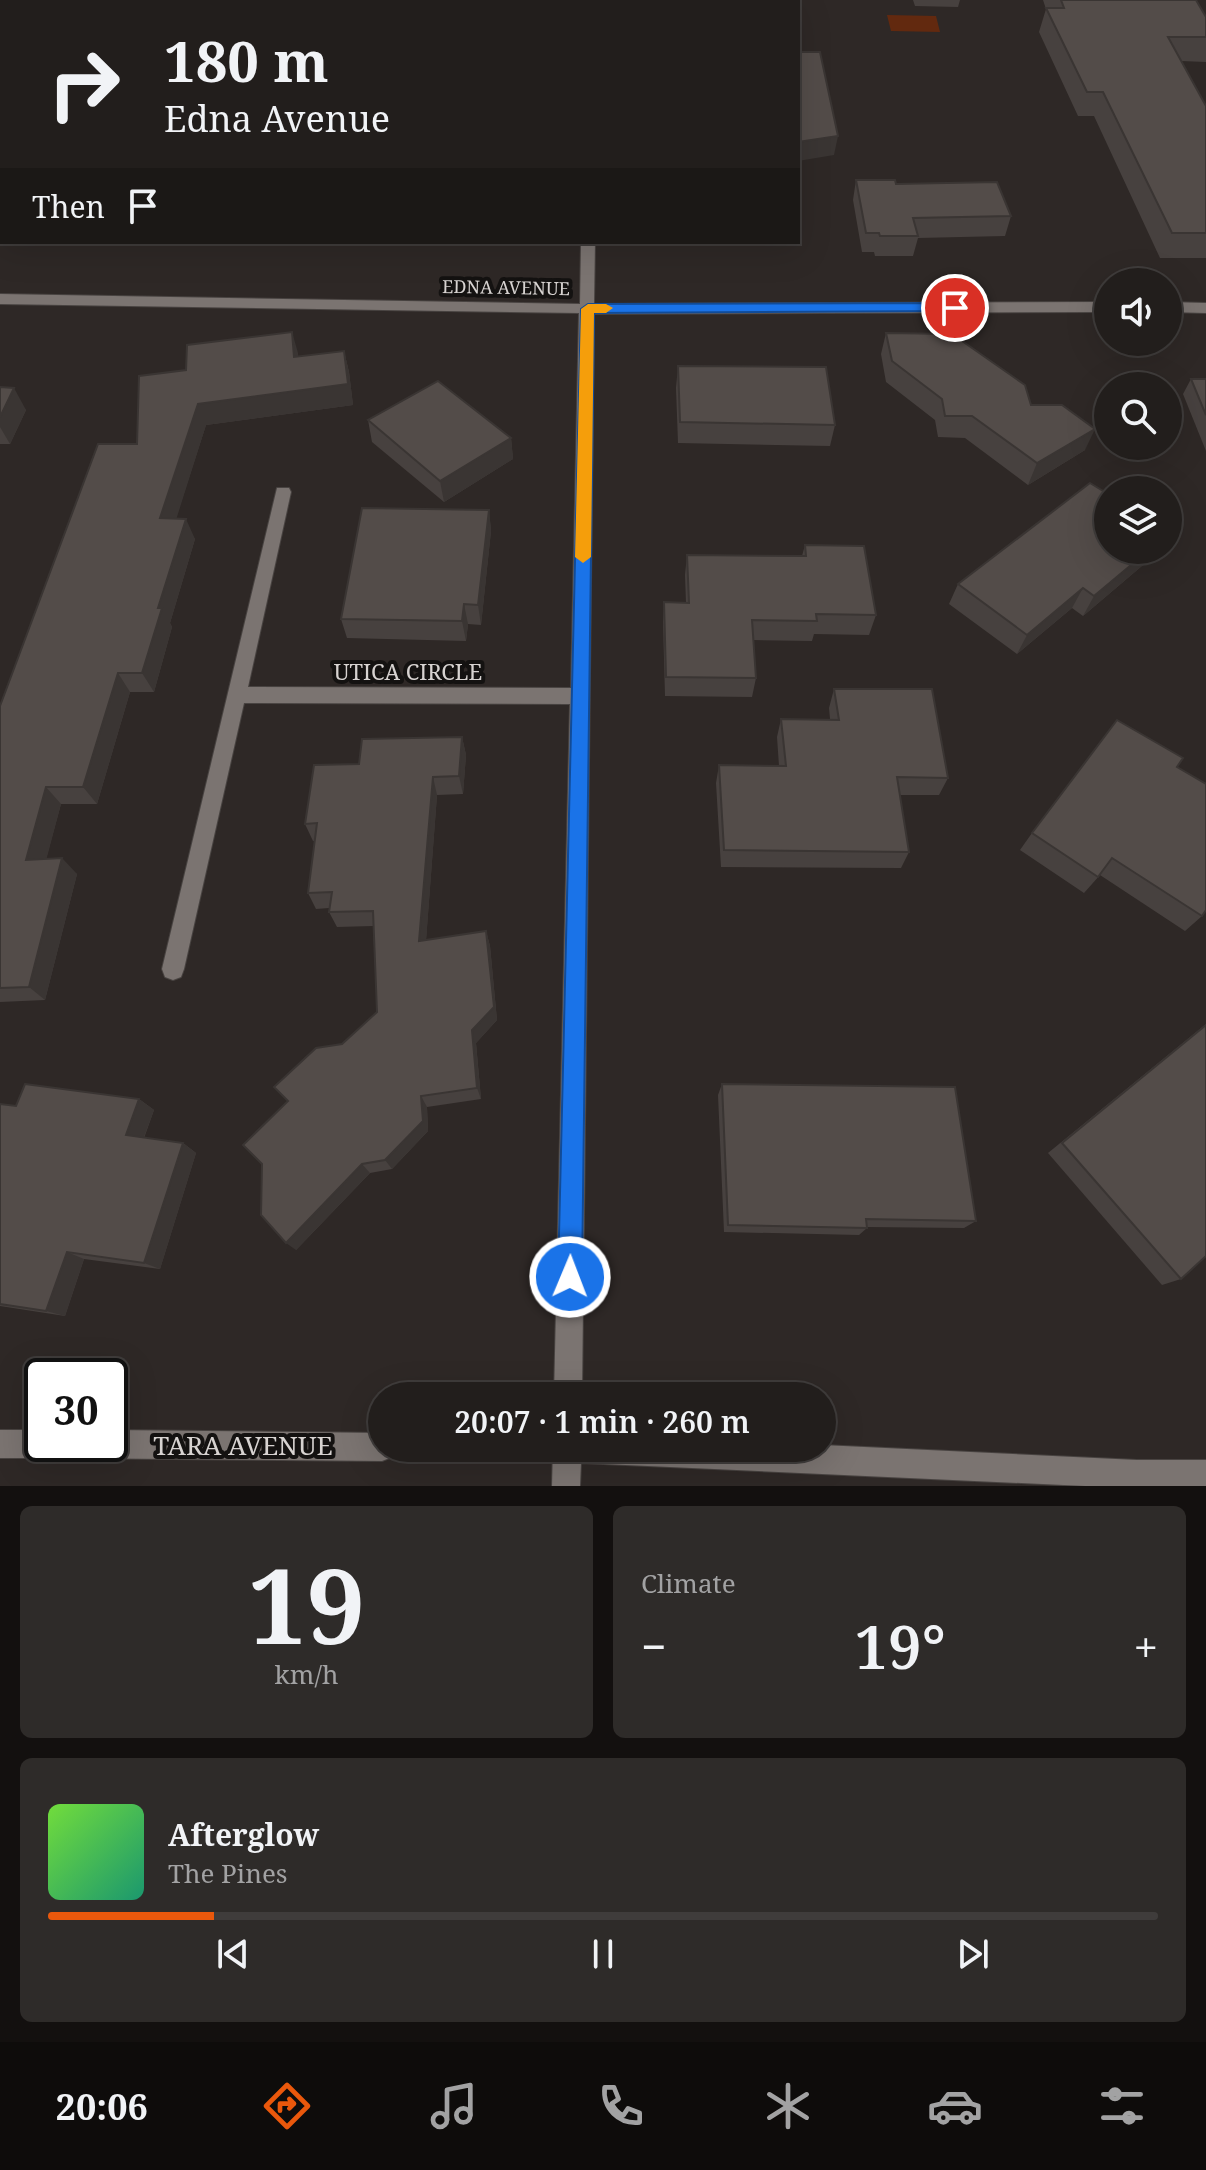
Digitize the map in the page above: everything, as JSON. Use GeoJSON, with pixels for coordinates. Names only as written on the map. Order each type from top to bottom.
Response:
{"type":"FeatureCollection","features":[{"type":"Feature","properties":{"kind":"street"},"geometry":{"type":"LineString","coordinates":[[568,1382],[588,244]]}},
{"type":"Feature","properties":{"kind":"street","name":"EDNA AVENUE"},"geometry":{"type":"LineString","coordinates":[[0,299],[588,309],[1094,307]]}},
{"type":"Feature","properties":{"kind":"street"},"geometry":{"type":"LineString","coordinates":[[1182,307],[1206,308]]}},
{"type":"Feature","properties":{"kind":"street"},"geometry":{"type":"LineString","coordinates":[[173,969],[283,492]]}},
{"type":"Feature","properties":{"kind":"street","name":"UTICA CIRCLE"},"geometry":{"type":"LineString","coordinates":[[237,695],[580,696]]}},
{"type":"Feature","properties":{"kind":"street"},"geometry":{"type":"LineString","coordinates":[[0,1444],[24,1444]]}},
{"type":"Feature","properties":{"kind":"street","name":"TARA AVENUE"},"geometry":{"type":"LineString","coordinates":[[128,1445],[368,1447]]}},
{"type":"Feature","properties":{"kind":"street"},"geometry":{"type":"LineString","coordinates":[[836,1460],[1206,1474]]}},
{"type":"Feature","properties":{"kind":"street"},"geometry":{"type":"LineString","coordinates":[[566,1486],[567,1462]]}},
{"type":"Feature","properties":{"kind":"shaded area"},"geometry":{"type":"Polygon","coordinates":[[[887,15],[936,16],[940,32],[891,31],[887,15]]]}},
{"type":"Feature","properties":{"kind":"building"},"geometry":{"type":"Polygon","coordinates":[[[1061,0],[1196,0],[1206,17],[1206,37],[1168,37],[1206,106],[1206,233],[1172,233],[1103,92],[1087,92],[1046,8],[1064,8],[1061,0]]]}},
{"type":"Feature","properties":{"kind":"building"},"geometry":{"type":"Polygon","coordinates":[[[800,52],[820,52],[838,136],[800,142],[800,52]]]}},
{"type":"Feature","properties":{"kind":"building"},"geometry":{"type":"Polygon","coordinates":[[[856,180],[895,180],[896,184],[997,182],[1011,216],[913,218],[918,236],[866,233],[856,180]]]}},
{"type":"Feature","properties":{"kind":"building"},"geometry":{"type":"Polygon","coordinates":[[[292,332],[294,357],[344,351],[348,384],[198,404],[160,518],[186,519],[158,608],[162,608],[142,673],[118,673],[83,787],[46,787],[26,860],[62,858],[29,987],[0,988],[0,706],[98,444],[137,444],[139,376],[186,370],[187,345],[292,332]]]}},
{"type":"Feature","properties":{"kind":"building"},"geometry":{"type":"Polygon","coordinates":[[[886,333],[952,334],[1025,385],[1031,405],[1062,405],[1094,430],[1037,463],[972,416],[945,416],[942,399],[892,361],[886,333]]]}},
{"type":"Feature","properties":{"kind":"building"},"geometry":{"type":"Polygon","coordinates":[[[678,366],[826,367],[835,425],[680,422],[678,366]]]}},
{"type":"Feature","properties":{"kind":"building"},"geometry":{"type":"Polygon","coordinates":[[[1191,379],[1206,379],[1206,415],[1191,379]]]}},
{"type":"Feature","properties":{"kind":"building"},"geometry":{"type":"Polygon","coordinates":[[[438,381],[511,438],[440,481],[368,420],[438,381]]]}},
{"type":"Feature","properties":{"kind":"building"},"geometry":{"type":"Polygon","coordinates":[[[0,387],[14,388],[0,417],[0,387]]]}},
{"type":"Feature","properties":{"kind":"building"},"geometry":{"type":"Polygon","coordinates":[[[1090,483],[1094,485],[1094,564],[1132,564],[1094,596],[1083,588],[1027,635],[958,584],[1090,483]]]}},
{"type":"Feature","properties":{"kind":"building"},"geometry":{"type":"Polygon","coordinates":[[[362,508],[489,510],[478,605],[464,604],[462,621],[341,619],[362,508]]]}},
{"type":"Feature","properties":{"kind":"building"},"geometry":{"type":"Polygon","coordinates":[[[805,545],[864,546],[876,615],[816,614],[817,621],[752,620],[756,678],[666,677],[664,602],[689,603],[687,555],[806,556],[805,545]]]}},
{"type":"Feature","properties":{"kind":"building"},"geometry":{"type":"Polygon","coordinates":[[[834,689],[932,689],[948,778],[897,777],[909,852],[724,850],[719,765],[786,766],[781,719],[839,720],[834,689]]]}},
{"type":"Feature","properties":{"kind":"building"},"geometry":{"type":"Polygon","coordinates":[[[1117,720],[1183,758],[1177,767],[1206,784],[1206,910],[1202,916],[1112,858],[1098,877],[1032,833],[1117,720]]]}},
{"type":"Feature","properties":{"kind":"building"},"geometry":{"type":"Polygon","coordinates":[[[462,737],[459,776],[433,777],[419,941],[486,931],[494,1007],[472,1030],[477,1088],[421,1096],[423,1121],[385,1160],[362,1164],[286,1243],[261,1215],[262,1164],[243,1145],[288,1101],[274,1087],[316,1048],[342,1044],[377,1012],[373,911],[329,912],[332,892],[308,893],[317,823],[305,824],[314,765],[359,764],[362,739],[462,737]]]}},
{"type":"Feature","properties":{"kind":"building"},"geometry":{"type":"Polygon","coordinates":[[[1206,1025],[1206,1256],[1181,1279],[1062,1143],[1206,1025]]]}},
{"type":"Feature","properties":{"kind":"building"},"geometry":{"type":"Polygon","coordinates":[[[25,1084],[139,1099],[126,1135],[183,1143],[144,1263],[67,1252],[46,1311],[0,1304],[0,1104],[16,1106],[25,1084]]]}},
{"type":"Feature","properties":{"kind":"building"},"geometry":{"type":"Polygon","coordinates":[[[722,1084],[955,1087],[976,1221],[866,1219],[867,1228],[728,1225],[722,1084]]]}},
{"type":"Feature","properties":{"kind":"slow traffic"},"geometry":{"type":"LineString","coordinates":[[583,557],[588,309],[606,308]]}},
{"type":"Feature","properties":{"kind":"route"},"geometry":{"type":"LineString","coordinates":[[570,1277],[588,309],[955,308]]}}]}
